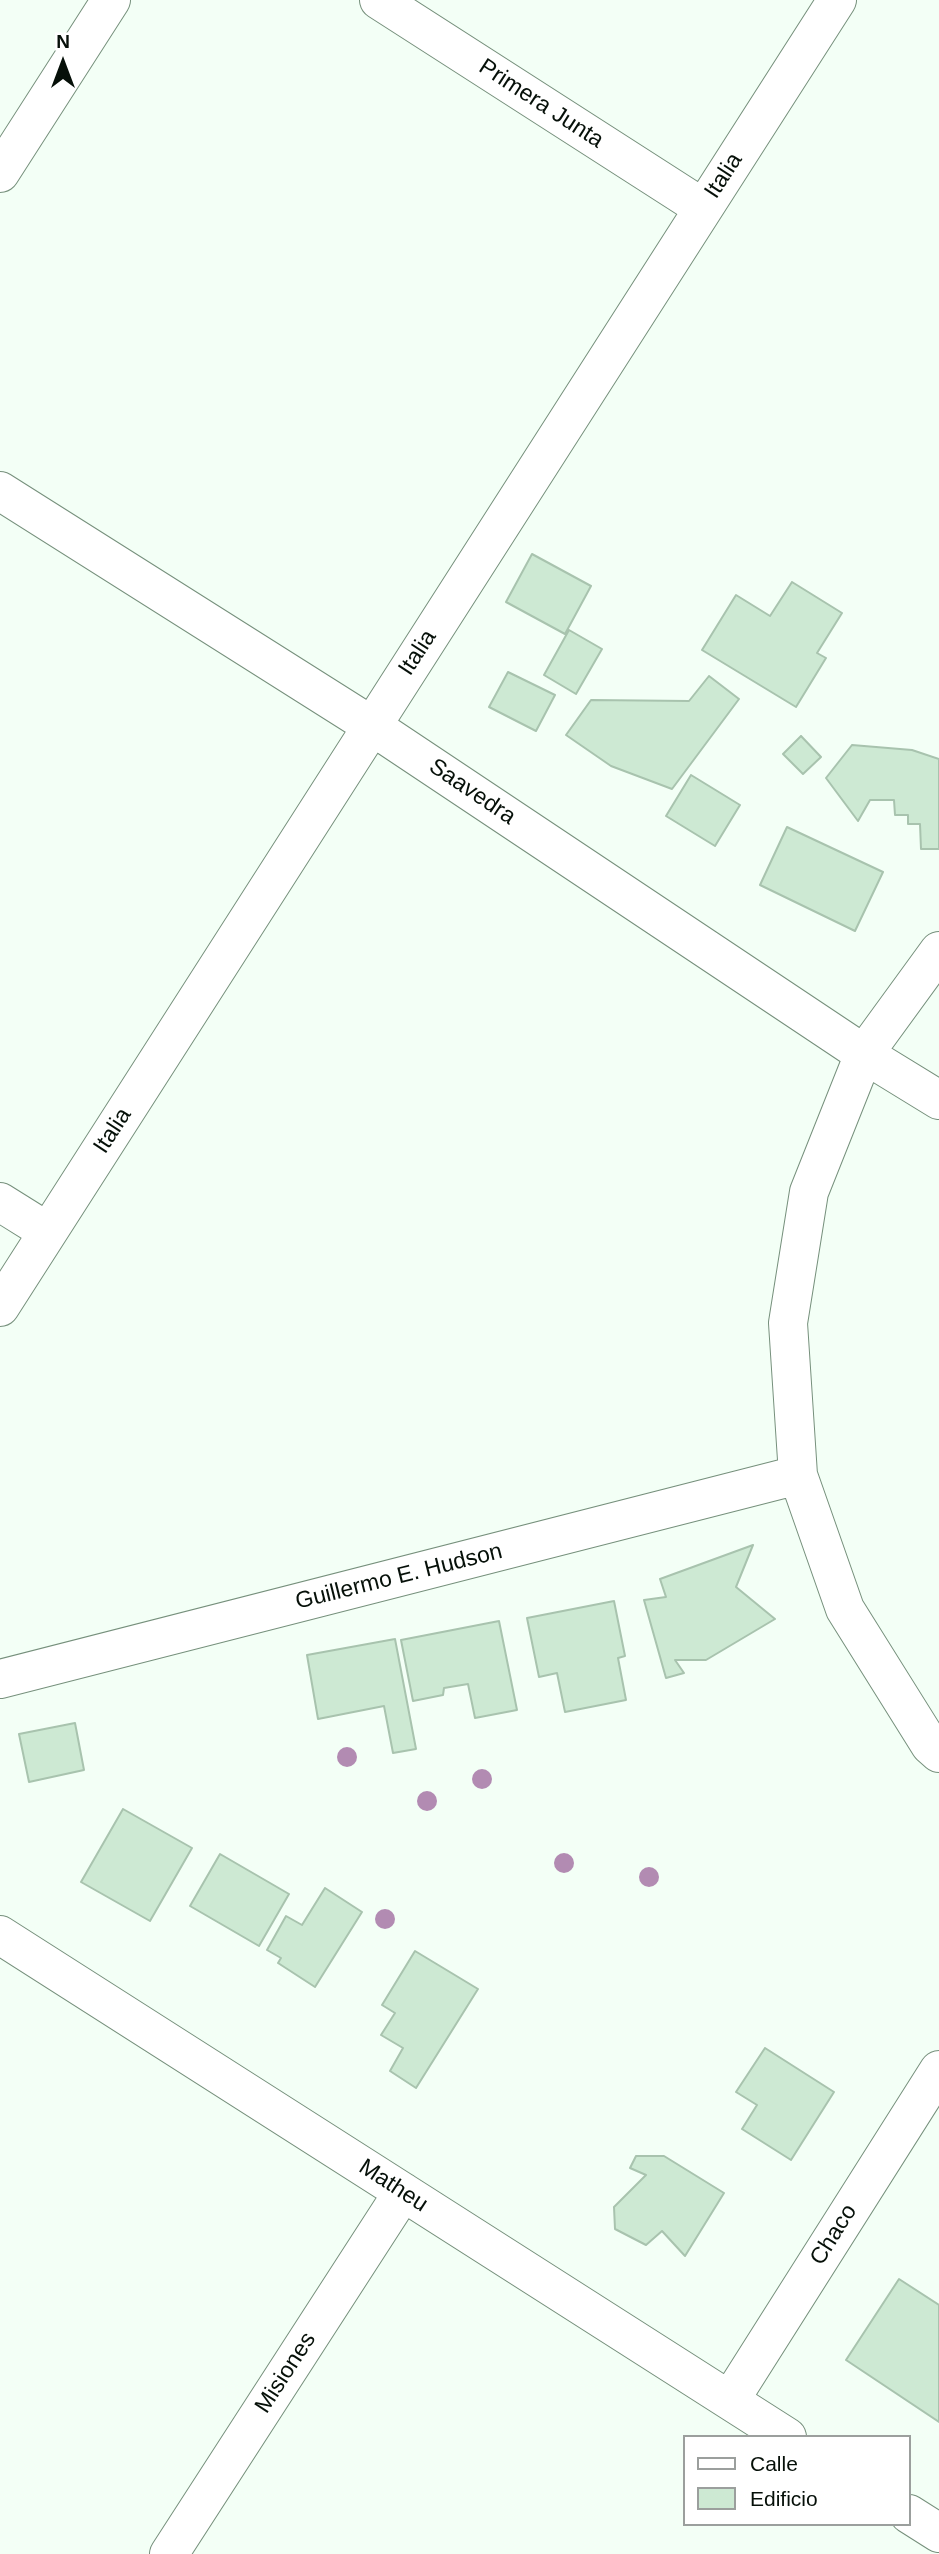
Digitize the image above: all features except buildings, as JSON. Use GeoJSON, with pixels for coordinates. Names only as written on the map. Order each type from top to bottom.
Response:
{"type":"FeatureCollection","features":[{"type":"Feature","properties":{"kind":"street"},"geometry":{"type":"LineString","coordinates":[[0,173],[111,0]]}},
{"type":"Feature","properties":{"kind":"street","name":"Primera Junta"},"geometry":{"type":"LineString","coordinates":[[379,0],[703,208]]}},
{"type":"Feature","properties":{"kind":"street","name":"Italia"},"geometry":{"type":"LineString","coordinates":[[0,1307],[836,0]]}},
{"type":"Feature","properties":{"kind":"street","name":"Saavedra"},"geometry":{"type":"LineString","coordinates":[[0,491],[372,726],[864,1054],[939,1100]]}},
{"type":"Feature","properties":{"kind":"street"},"geometry":{"type":"LineString","coordinates":[[939,951],[864,1054],[809,1192],[788,1324],[798,1475],[845,1609],[930,1745],[939,1753]]}},
{"type":"Feature","properties":{"kind":"street"},"geometry":{"type":"LineString","coordinates":[[0,1202],[48,1232]]}},
{"type":"Feature","properties":{"kind":"street","name":"Guillermo E. Hudson"},"geometry":{"type":"LineString","coordinates":[[0,1679],[798,1475]]}},
{"type":"Feature","properties":{"kind":"street","name":"Matheu"},"geometry":{"type":"LineString","coordinates":[[0,1935],[784,2435]]}},
{"type":"Feature","properties":{"kind":"street","name":"Chaco"},"geometry":{"type":"LineString","coordinates":[[730,2400],[939,2070]]}},
{"type":"Feature","properties":{"kind":"street","name":"Misiones"},"geometry":{"type":"LineString","coordinates":[[169,2554],[403,2192]]}},
{"type":"Feature","properties":{"kind":"street"},"geometry":{"type":"LineString","coordinates":[[911,2515],[939,2533]]}}]}
